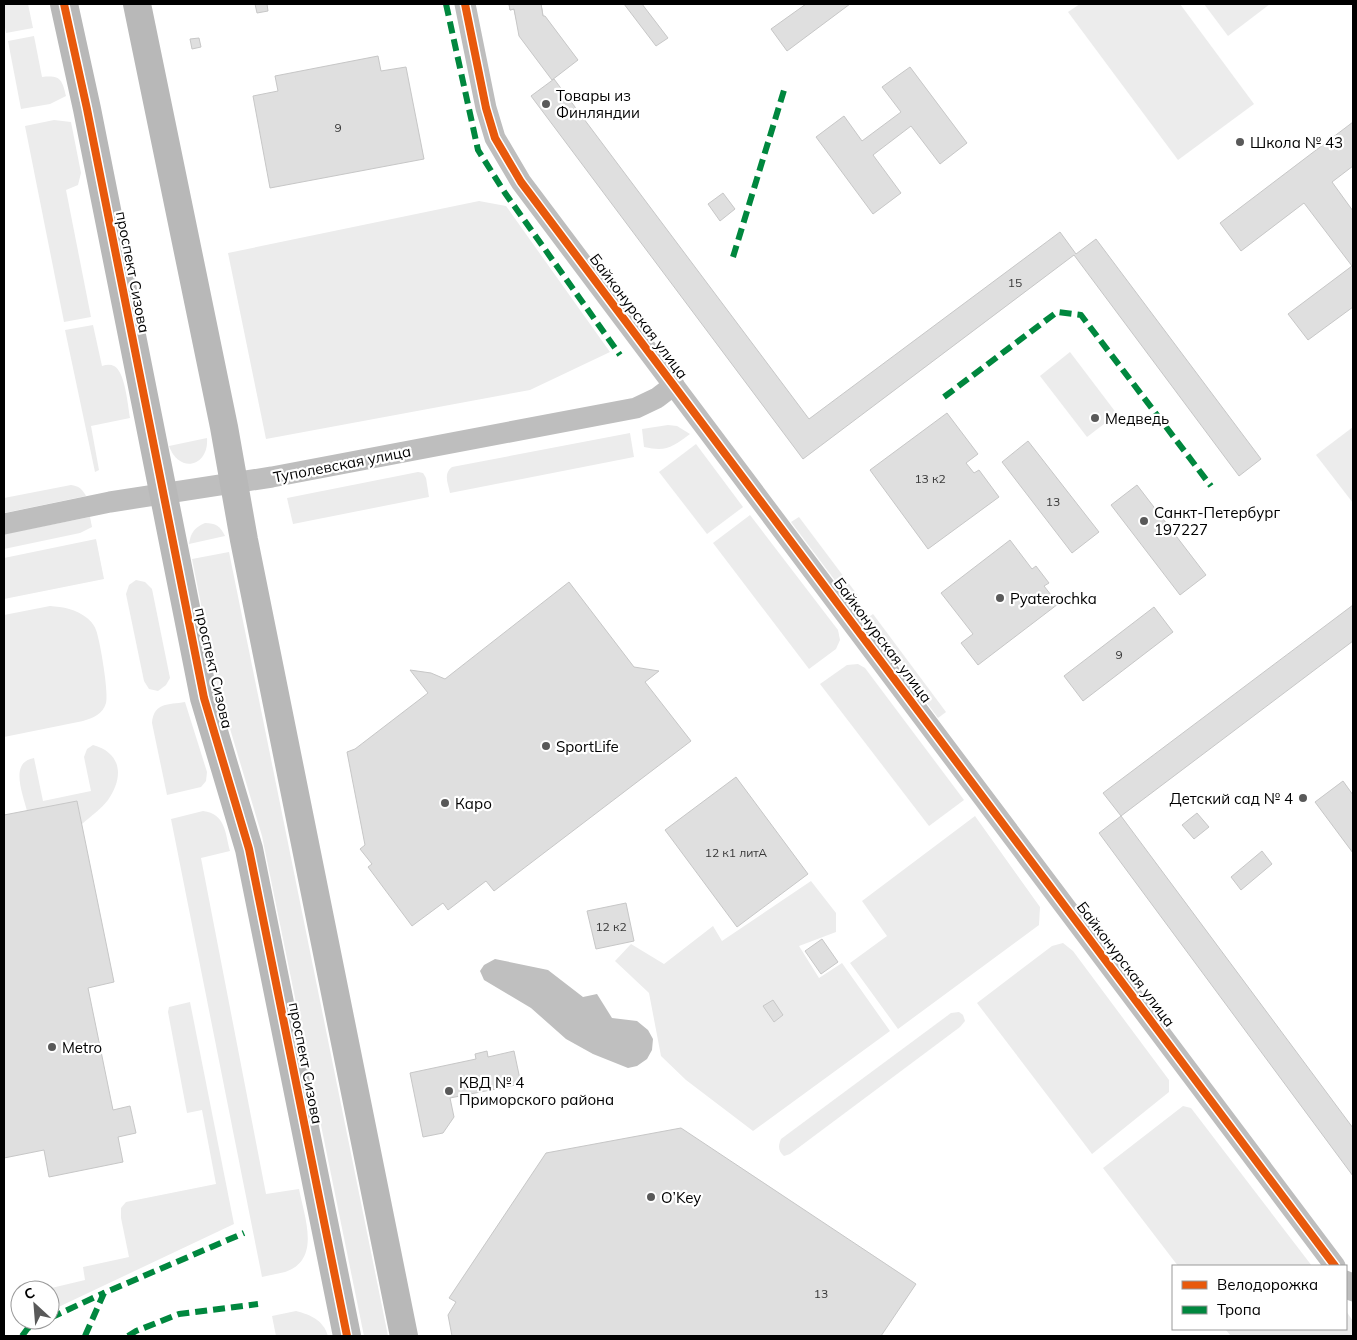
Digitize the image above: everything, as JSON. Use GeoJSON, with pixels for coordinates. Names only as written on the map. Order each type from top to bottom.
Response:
{"type":"FeatureCollection","features":[{"type":"Feature","properties":{"kind":"street","name":"проспект Сизова"},"geometry":{"type":"LineString","coordinates":[[64,4],[87,109],[204,698],[250,858],[347,1336]]}},
{"type":"Feature","properties":{"kind":"street"},"geometry":{"type":"LineString","coordinates":[[137,4],[224,427],[249,568],[404,1336]]}},
{"type":"Feature","properties":{"kind":"street","name":"Байконурская улица"},"geometry":{"type":"LineString","coordinates":[[465,4],[486,108],[495,138],[521,182],[1334,1265]]}},
{"type":"Feature","properties":{"kind":"street","name":"Туполевская улица"},"geometry":{"type":"LineString","coordinates":[[4,524],[110,502],[234,483],[636,408],[657,398],[674,386]]}},
{"type":"Feature","properties":{"kind":"shaded area"},"geometry":{"type":"Polygon","coordinates":[[[4,4],[28,4],[33,28],[6,33],[4,4]]]}},
{"type":"Feature","properties":{"kind":"shaded area"},"geometry":{"type":"Polygon","coordinates":[[[1080,4],[1180,4],[1254,104],[1178,160],[1068,12],[1080,4]]]}},
{"type":"Feature","properties":{"kind":"shaded area"},"geometry":{"type":"Polygon","coordinates":[[[1204,4],[1270,4],[1228,36],[1204,4]]]}},
{"type":"Feature","properties":{"kind":"shaded area"},"geometry":{"type":"Polygon","coordinates":[[[34,36],[42,77],[59,79],[66,96],[50,104],[21,109],[8,41],[34,36]]]}},
{"type":"Feature","properties":{"kind":"shaded area"},"geometry":{"type":"Polygon","coordinates":[[[54,120],[71,122],[81,173],[78,185],[66,190],[91,317],[64,322],[25,126],[54,120]]]}},
{"type":"Feature","properties":{"kind":"shaded area"},"geometry":{"type":"Polygon","coordinates":[[[479,201],[506,206],[610,352],[530,390],[266,439],[228,253],[479,201]]]}},
{"type":"Feature","properties":{"kind":"shaded area"},"geometry":{"type":"Polygon","coordinates":[[[93,325],[102,366],[114,366],[121,375],[130,418],[91,426],[99,470],[95,472],[65,330],[93,325]]]}},
{"type":"Feature","properties":{"kind":"shaded area"},"geometry":{"type":"Polygon","coordinates":[[[1070,352],[1117,414],[1087,437],[1040,376],[1070,352]]]}},
{"type":"Feature","properties":{"kind":"shaded area"},"geometry":{"type":"Polygon","coordinates":[[[668,425],[677,426],[690,434],[664,449],[644,447],[642,429],[668,425]]]}},
{"type":"Feature","properties":{"kind":"shaded area"},"geometry":{"type":"Polygon","coordinates":[[[1353,427],[1353,503],[1316,455],[1353,427]]]}},
{"type":"Feature","properties":{"kind":"shaded area"},"geometry":{"type":"Polygon","coordinates":[[[630,433],[634,457],[450,493],[447,476],[452,467],[630,433]]]}},
{"type":"Feature","properties":{"kind":"shaded area"},"geometry":{"type":"Polygon","coordinates":[[[207,438],[203,455],[198,461],[192,463],[179,461],[169,446],[207,438]]]}},
{"type":"Feature","properties":{"kind":"shaded area"},"geometry":{"type":"Polygon","coordinates":[[[696,444],[743,507],[707,534],[659,472],[696,444]]]}},
{"type":"Feature","properties":{"kind":"shaded area"},"geometry":{"type":"Polygon","coordinates":[[[418,472],[423,473],[426,478],[429,497],[293,524],[287,498],[418,472]]]}},
{"type":"Feature","properties":{"kind":"shaded area"},"geometry":{"type":"Polygon","coordinates":[[[71,485],[80,488],[86,496],[4,513],[4,498],[71,485]]]}},
{"type":"Feature","properties":{"kind":"shaded area"},"geometry":{"type":"Polygon","coordinates":[[[750,515],[838,630],[840,640],[836,649],[809,669],[713,543],[750,515]]]}},
{"type":"Feature","properties":{"kind":"shaded area"},"geometry":{"type":"Polygon","coordinates":[[[90,517],[92,527],[80,533],[4,549],[4,534],[90,517]]]}},
{"type":"Feature","properties":{"kind":"shaded area"},"geometry":{"type":"Polygon","coordinates":[[[799,517],[859,597],[852,603],[791,522],[799,517]]]}},
{"type":"Feature","properties":{"kind":"shaded area"},"geometry":{"type":"Polygon","coordinates":[[[205,523],[217,526],[225,536],[189,544],[194,531],[205,523]]]}},
{"type":"Feature","properties":{"kind":"shaded area"},"geometry":{"type":"Polygon","coordinates":[[[96,539],[104,579],[4,599],[4,558],[96,539]]]}},
{"type":"Feature","properties":{"kind":"shaded area"},"geometry":{"type":"Polygon","coordinates":[[[229,552],[388,1336],[364,1336],[262,836],[217,685],[192,559],[229,552]]]}},
{"type":"Feature","properties":{"kind":"shaded area"},"geometry":{"type":"Polygon","coordinates":[[[136,580],[145,582],[152,589],[170,678],[166,685],[158,691],[149,689],[144,681],[126,594],[129,585],[136,580]]]}},
{"type":"Feature","properties":{"kind":"shaded area"},"geometry":{"type":"Polygon","coordinates":[[[50,606],[78,612],[95,627],[104,667],[107,698],[105,707],[100,713],[87,720],[4,737],[4,615],[50,606]]]}},
{"type":"Feature","properties":{"kind":"shaded area"},"geometry":{"type":"Polygon","coordinates":[[[873,614],[946,712],[938,718],[865,620],[873,614]]]}},
{"type":"Feature","properties":{"kind":"shaded area"},"geometry":{"type":"Polygon","coordinates":[[[858,664],[865,668],[964,800],[929,826],[820,684],[847,665],[858,664]]]}},
{"type":"Feature","properties":{"kind":"shaded area"},"geometry":{"type":"Polygon","coordinates":[[[185,702],[207,772],[206,781],[201,787],[167,795],[152,723],[153,716],[163,706],[185,702]]]}},
{"type":"Feature","properties":{"kind":"shaded area"},"geometry":{"type":"Polygon","coordinates":[[[93,745],[110,754],[115,760],[117,767],[118,775],[113,791],[102,806],[82,824],[77,801],[27,811],[20,780],[20,772],[26,761],[34,758],[43,801],[91,791],[84,757],[87,749],[93,745]]]}},
{"type":"Feature","properties":{"kind":"shaded area"},"geometry":{"type":"Polygon","coordinates":[[[203,811],[211,813],[220,820],[230,851],[201,858],[266,1194],[299,1189],[307,1224],[307,1248],[304,1258],[296,1266],[285,1272],[262,1277],[171,819],[203,811]]]}},
{"type":"Feature","properties":{"kind":"shaded area"},"geometry":{"type":"Polygon","coordinates":[[[975,816],[1040,907],[1039,925],[898,1029],[850,963],[887,936],[862,901],[975,816]]]}},
{"type":"Feature","properties":{"kind":"shaded area"},"geometry":{"type":"Polygon","coordinates":[[[811,881],[836,913],[836,932],[799,946],[819,978],[842,963],[890,1031],[753,1131],[686,1080],[661,1056],[649,993],[615,961],[631,944],[664,964],[713,926],[722,941],[811,881]]]}},
{"type":"Feature","properties":{"kind":"shaded area"},"geometry":{"type":"Polygon","coordinates":[[[1063,943],[1073,951],[1169,1080],[1169,1092],[1092,1154],[977,1003],[1052,946],[1063,943]]]}},
{"type":"Feature","properties":{"kind":"shaded area"},"geometry":{"type":"Polygon","coordinates":[[[495,959],[548,970],[583,997],[597,994],[612,1018],[637,1021],[648,1030],[653,1039],[652,1050],[647,1059],[637,1066],[628,1068],[593,1054],[566,1039],[531,1008],[484,980],[480,971],[484,965],[495,959]]]}},
{"type":"Feature","properties":{"kind":"shaded area"},"geometry":{"type":"Polygon","coordinates":[[[190,1002],[234,1224],[60,1306],[60,1286],[85,1280],[83,1267],[129,1257],[121,1218],[121,1208],[126,1202],[216,1184],[202,1110],[187,1113],[168,1012],[169,1007],[190,1002]]]}},
{"type":"Feature","properties":{"kind":"shaded area"},"geometry":{"type":"Polygon","coordinates":[[[959,1012],[963,1015],[965,1021],[960,1027],[790,1154],[784,1156],[782,1154],[779,1148],[781,1139],[951,1013],[959,1012]]]}},
{"type":"Feature","properties":{"kind":"shaded area"},"geometry":{"type":"Polygon","coordinates":[[[1183,1106],[1191,1108],[1311,1265],[1177,1265],[1103,1168],[1183,1106]]]}},
{"type":"Feature","properties":{"kind":"shaded area"},"geometry":{"type":"Polygon","coordinates":[[[296,1311],[307,1314],[320,1322],[328,1336],[276,1336],[272,1316],[296,1311]]]}},
{"type":"Feature","properties":{"kind":"shaded area"},"geometry":{"type":"Polygon","coordinates":[[[1347,1312],[1353,1321],[1353,1336],[1231,1336],[1226,1330],[1347,1330],[1347,1312]]]}},
{"type":"Feature","properties":{"kind":"building"},"geometry":{"type":"Polygon","coordinates":[[[255,4],[267,4],[268,11],[257,13],[255,4]]]}},
{"type":"Feature","properties":{"kind":"building"},"geometry":{"type":"Polygon","coordinates":[[[509,4],[541,4],[543,16],[517,22],[514,9],[510,10],[509,4]]]}},
{"type":"Feature","properties":{"kind":"building"},"geometry":{"type":"Polygon","coordinates":[[[509,4],[541,4],[543,16],[545,16],[578,60],[552,80],[519,36],[514,9],[510,10],[509,4]]]}},
{"type":"Feature","properties":{"kind":"building"},"geometry":{"type":"Polygon","coordinates":[[[624,4],[642,4],[668,38],[656,46],[624,4]]]}},
{"type":"Feature","properties":{"kind":"building"},"geometry":{"type":"Polygon","coordinates":[[[806,4],[850,4],[787,51],[771,29],[806,4]]]}},
{"type":"Feature","properties":{"kind":"building"},"geometry":{"type":"Polygon","coordinates":[[[199,38],[201,47],[192,49],[190,39],[199,38]]]}},
{"type":"Feature","properties":{"kind":"building"},"geometry":{"type":"Polygon","coordinates":[[[378,56],[381,71],[406,67],[424,159],[270,188],[253,96],[278,91],[275,76],[378,56]]]}},
{"type":"Feature","properties":{"kind":"building"},"geometry":{"type":"Polygon","coordinates":[[[910,67],[967,143],[940,164],[911,126],[873,155],[901,193],[873,214],[816,137],[844,116],[862,141],[901,112],[882,87],[910,67]]]}},
{"type":"Feature","properties":{"kind":"building"},"geometry":{"type":"Polygon","coordinates":[[[554,79],[809,419],[1060,232],[1076,254],[1096,239],[1261,459],[1239,476],[1074,255],[803,459],[531,96],[554,79]]]}},
{"type":"Feature","properties":{"kind":"building"},"geometry":{"type":"Polygon","coordinates":[[[1353,122],[1353,166],[1332,182],[1353,211],[1353,307],[1308,340],[1288,314],[1352,266],[1304,203],[1241,251],[1220,223],[1353,122]]]}},
{"type":"Feature","properties":{"kind":"building"},"geometry":{"type":"Polygon","coordinates":[[[723,193],[735,209],[720,221],[708,204],[723,193]]]}},
{"type":"Feature","properties":{"kind":"building"},"geometry":{"type":"Polygon","coordinates":[[[947,413],[978,454],[966,463],[974,473],[979,470],[999,497],[928,549],[870,470],[947,413]]]}},
{"type":"Feature","properties":{"kind":"building"},"geometry":{"type":"Polygon","coordinates":[[[1028,441],[1099,532],[1072,553],[1002,462],[1028,441]]]}},
{"type":"Feature","properties":{"kind":"building"},"geometry":{"type":"Polygon","coordinates":[[[1137,485],[1206,575],[1180,595],[1111,505],[1137,485]]]}},
{"type":"Feature","properties":{"kind":"building","name":"Pyaterochka"},"geometry":{"type":"Polygon","coordinates":[[[1010,540],[1032,569],[1036,566],[1049,583],[1044,586],[1058,604],[978,665],[961,643],[973,634],[941,593],[1010,540]]]}},
{"type":"Feature","properties":{"kind":"building"},"geometry":{"type":"Polygon","coordinates":[[[569,582],[634,667],[659,671],[645,682],[691,741],[494,891],[486,881],[448,910],[443,903],[412,926],[368,867],[372,864],[360,849],[365,845],[347,752],[355,749],[428,693],[410,670],[431,673],[445,679],[569,582]]]}},
{"type":"Feature","properties":{"kind":"building"},"geometry":{"type":"Polygon","coordinates":[[[1353,605],[1353,641],[1121,816],[1103,793],[1353,605]]]}},
{"type":"Feature","properties":{"kind":"building"},"geometry":{"type":"Polygon","coordinates":[[[1154,607],[1173,632],[1083,701],[1064,676],[1154,607]]]}},
{"type":"Feature","properties":{"kind":"building"},"geometry":{"type":"Polygon","coordinates":[[[736,777],[808,874],[737,927],[665,830],[736,777]]]}},
{"type":"Feature","properties":{"kind":"building"},"geometry":{"type":"Polygon","coordinates":[[[1343,781],[1353,795],[1353,853],[1315,802],[1343,781]]]}},
{"type":"Feature","properties":{"kind":"building","name":"Metro"},"geometry":{"type":"Polygon","coordinates":[[[77,801],[114,982],[88,988],[113,1110],[130,1106],[136,1133],[118,1137],[123,1162],[49,1177],[44,1150],[4,1158],[4,815],[77,801]]]}},
{"type":"Feature","properties":{"kind":"building"},"geometry":{"type":"Polygon","coordinates":[[[1197,813],[1209,827],[1194,839],[1182,825],[1197,813]]]}},
{"type":"Feature","properties":{"kind":"building"},"geometry":{"type":"Polygon","coordinates":[[[1121,816],[1353,1128],[1353,1176],[1099,833],[1121,816]]]}},
{"type":"Feature","properties":{"kind":"building"},"geometry":{"type":"Polygon","coordinates":[[[1262,851],[1272,864],[1241,890],[1231,877],[1262,851]]]}},
{"type":"Feature","properties":{"kind":"building"},"geometry":{"type":"Polygon","coordinates":[[[626,903],[634,941],[596,949],[587,911],[626,903]]]}},
{"type":"Feature","properties":{"kind":"building"},"geometry":{"type":"Polygon","coordinates":[[[822,939],[838,962],[821,974],[805,951],[822,939]]]}},
{"type":"Feature","properties":{"kind":"building"},"geometry":{"type":"Polygon","coordinates":[[[773,1000],[783,1015],[774,1022],[763,1006],[773,1000]]]}},
{"type":"Feature","properties":{"kind":"building","name":"КВД № 4 Приморского района"},"geometry":{"type":"Polygon","coordinates":[[[487,1051],[488,1057],[514,1051],[521,1084],[450,1098],[454,1117],[443,1133],[423,1137],[410,1073],[476,1059],[475,1054],[487,1051]]]}},
{"type":"Feature","properties":{"kind":"building","name":"O’Key"},"geometry":{"type":"Polygon","coordinates":[[[681,1128],[916,1284],[881,1336],[452,1336],[448,1315],[456,1302],[449,1298],[546,1153],[681,1128]]]}},
{"type":"Feature","properties":{"kind":"marked path"},"geometry":{"type":"LineString","coordinates":[[446,4],[478,150],[505,193],[620,355]]}},
{"type":"Feature","properties":{"kind":"marked path"},"geometry":{"type":"LineString","coordinates":[[733,257],[785,87]]}},
{"type":"Feature","properties":{"kind":"marked path"},"geometry":{"type":"LineString","coordinates":[[944,397],[1057,312],[1081,315],[1211,486]]}},
{"type":"Feature","properties":{"kind":"marked path"},"geometry":{"type":"LineString","coordinates":[[85,1336],[104,1293],[244,1233]]}},
{"type":"Feature","properties":{"kind":"marked path"},"geometry":{"type":"LineString","coordinates":[[60,1313],[104,1293]]}},
{"type":"Feature","properties":{"kind":"marked path"},"geometry":{"type":"LineString","coordinates":[[128,1336],[179,1314],[258,1304]]}},
{"type":"Feature","properties":{"kind":"marked path"},"geometry":{"type":"LineString","coordinates":[[22,1336],[26,1330]]}},
{"type":"Feature","properties":{"kind":"cycle path"},"geometry":{"type":"LineString","coordinates":[[64,4],[87,109],[204,698],[249,849],[347,1336]]}},
{"type":"Feature","properties":{"kind":"cycle path"},"geometry":{"type":"LineString","coordinates":[[465,4],[486,108],[495,138],[521,182],[1334,1265]]}},
{"type":"Feature","properties":{"kind":"place","name":"Товары из Финляндии"},"geometry":{"type":"Point","coordinates":[546,104]}},
{"type":"Feature","properties":{"kind":"place","name":"Школа № 43"},"geometry":{"type":"Point","coordinates":[1240,142]}},
{"type":"Feature","properties":{"kind":"place","name":"Медведь"},"geometry":{"type":"Point","coordinates":[1095,418]}},
{"type":"Feature","properties":{"kind":"place","name":"Санкт-Петербург 197227"},"geometry":{"type":"Point","coordinates":[1144,521]}},
{"type":"Feature","properties":{"kind":"place","name":"Pyaterochka"},"geometry":{"type":"Point","coordinates":[1000,598]}},
{"type":"Feature","properties":{"kind":"place","name":"SportLife"},"geometry":{"type":"Point","coordinates":[546,746]}},
{"type":"Feature","properties":{"kind":"place","name":"Детский сад № 4"},"geometry":{"type":"Point","coordinates":[1303,798]}},
{"type":"Feature","properties":{"kind":"place","name":"Каро"},"geometry":{"type":"Point","coordinates":[445,803]}},
{"type":"Feature","properties":{"kind":"place","name":"Metro"},"geometry":{"type":"Point","coordinates":[52,1047]}},
{"type":"Feature","properties":{"kind":"place","name":"КВД № 4 Приморского района"},"geometry":{"type":"Point","coordinates":[449,1091]}},
{"type":"Feature","properties":{"kind":"place","name":"O’Key"},"geometry":{"type":"Point","coordinates":[651,1197]}}]}
